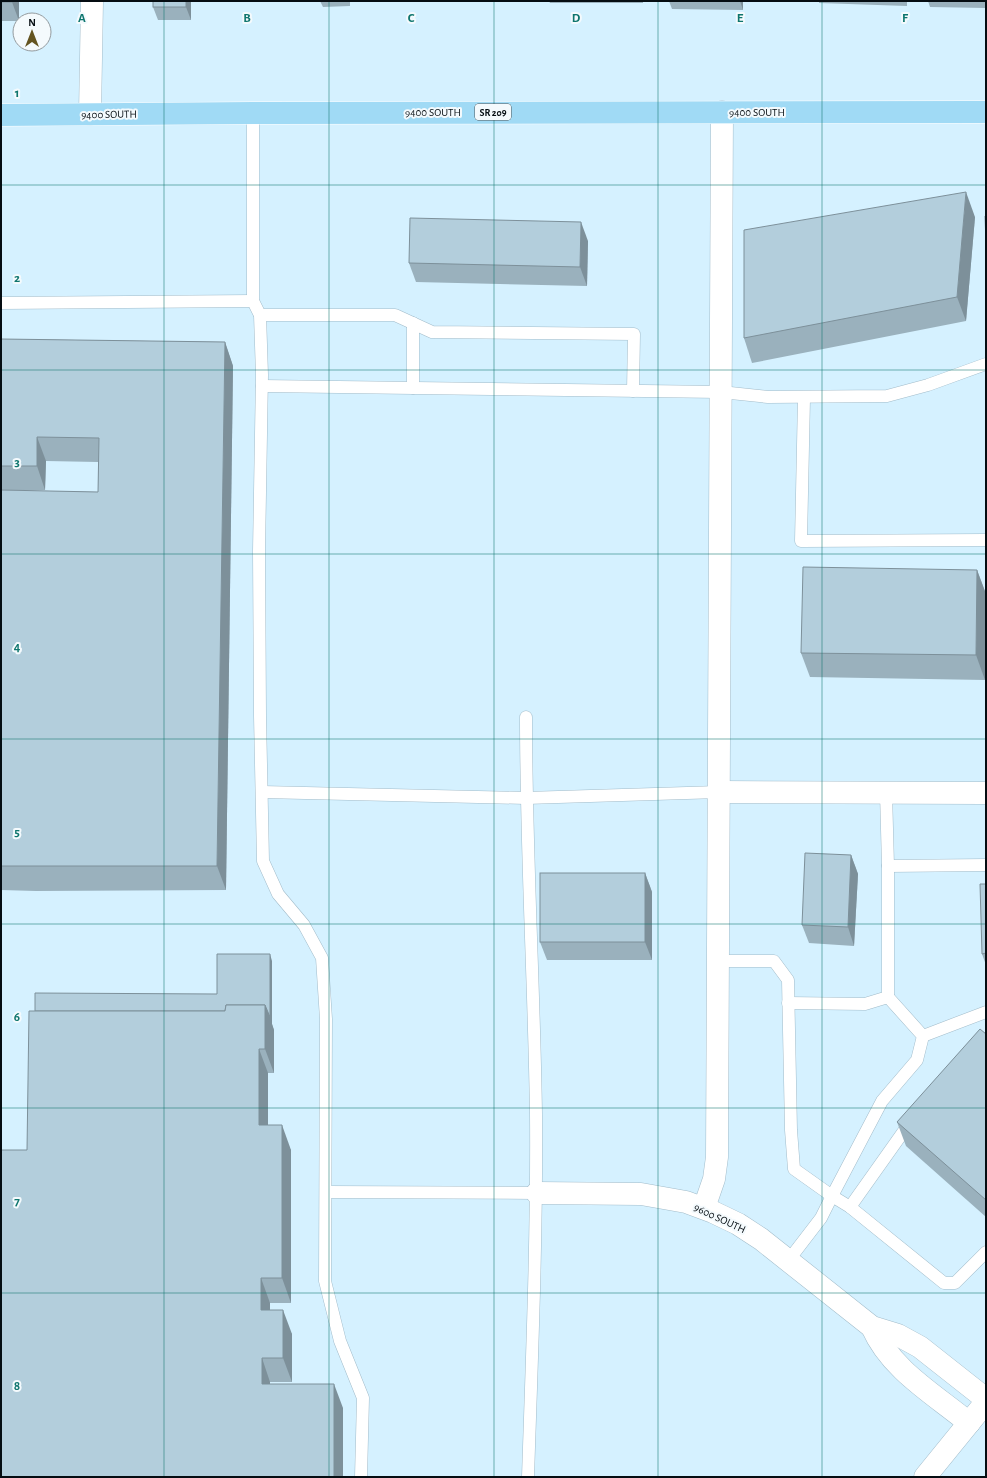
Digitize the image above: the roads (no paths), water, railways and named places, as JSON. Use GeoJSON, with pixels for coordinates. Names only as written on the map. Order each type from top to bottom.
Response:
{"type":"FeatureCollection","features":[{"type":"Feature","properties":{"kind":"main road","name":"9400 SOUTH"},"geometry":{"type":"LineString","coordinates":[[1,115],[253,113],[986,112]]}},
{"type":"Feature","properties":{"kind":"street"},"geometry":{"type":"LineString","coordinates":[[90,114],[92,1]]}},
{"type":"Feature","properties":{"kind":"street"},"geometry":{"type":"LineString","coordinates":[[704,1208],[714,1180],[717,1163],[722,112]]}},
{"type":"Feature","properties":{"kind":"street"},"geometry":{"type":"LineString","coordinates":[[719,792],[986,793]]}},
{"type":"Feature","properties":{"kind":"street","name":"9600 SOUTH"},"geometry":{"type":"LineString","coordinates":[[537,1193],[641,1194],[686,1202],[704,1208],[738,1224],[761,1239],[872,1327],[898,1335],[920,1347],[986,1399]]}},
{"type":"Feature","properties":{"kind":"street","name":"9600 SOUTH"},"geometry":{"type":"LineString","coordinates":[[872,1327],[883,1349],[894,1362],[969,1423]]}},
{"type":"Feature","properties":{"kind":"street"},"geometry":{"type":"LineString","coordinates":[[925,1477],[986,1402]]}},
{"type":"Feature","properties":{"kind":"lane"},"geometry":{"type":"LineString","coordinates":[[253,113],[253,302],[260,315],[262,386],[259,550],[263,861],[278,894],[304,925],[322,958],[326,1019],[325,1281],[340,1341],[363,1398],[361,1477]]}},
{"type":"Feature","properties":{"kind":"lane"},"geometry":{"type":"LineString","coordinates":[[1,303],[253,302]]}},
{"type":"Feature","properties":{"kind":"lane"},"geometry":{"type":"LineString","coordinates":[[260,315],[395,315],[432,332],[634,334],[633,391]]}},
{"type":"Feature","properties":{"kind":"lane"},"geometry":{"type":"LineString","coordinates":[[413,323],[413,388]]}},
{"type":"Feature","properties":{"kind":"lane"},"geometry":{"type":"LineString","coordinates":[[262,386],[721,392],[768,397],[804,398],[887,396],[928,385],[986,364]]}},
{"type":"Feature","properties":{"kind":"lane"},"geometry":{"type":"LineString","coordinates":[[804,398],[801,541],[986,540]]}},
{"type":"Feature","properties":{"kind":"lane"},"geometry":{"type":"LineString","coordinates":[[526,718],[526,798],[536,1112],[537,1193],[528,1477]]}},
{"type":"Feature","properties":{"kind":"lane"},"geometry":{"type":"LineString","coordinates":[[262,792],[526,798],[719,792]]}},
{"type":"Feature","properties":{"kind":"lane"},"geometry":{"type":"LineString","coordinates":[[886,792],[888,866],[888,997],[923,1036]]}},
{"type":"Feature","properties":{"kind":"lane"},"geometry":{"type":"LineString","coordinates":[[888,866],[986,865]]}},
{"type":"Feature","properties":{"kind":"lane"},"geometry":{"type":"LineString","coordinates":[[718,961],[774,961],[788,980],[791,1130],[794,1169],[850,1207],[944,1283],[955,1284],[986,1252]]}},
{"type":"Feature","properties":{"kind":"lane"},"geometry":{"type":"LineString","coordinates":[[788,1003],[865,1004],[888,997]]}},
{"type":"Feature","properties":{"kind":"lane"},"geometry":{"type":"LineString","coordinates":[[923,1036],[986,1012]]}},
{"type":"Feature","properties":{"kind":"lane"},"geometry":{"type":"LineString","coordinates":[[788,1261],[821,1218],[882,1101],[917,1060],[923,1036]]}},
{"type":"Feature","properties":{"kind":"lane"},"geometry":{"type":"LineString","coordinates":[[850,1207],[904,1129],[919,1112]]}},
{"type":"Feature","properties":{"kind":"lane"},"geometry":{"type":"LineString","coordinates":[[326,1192],[537,1193]]}}]}
